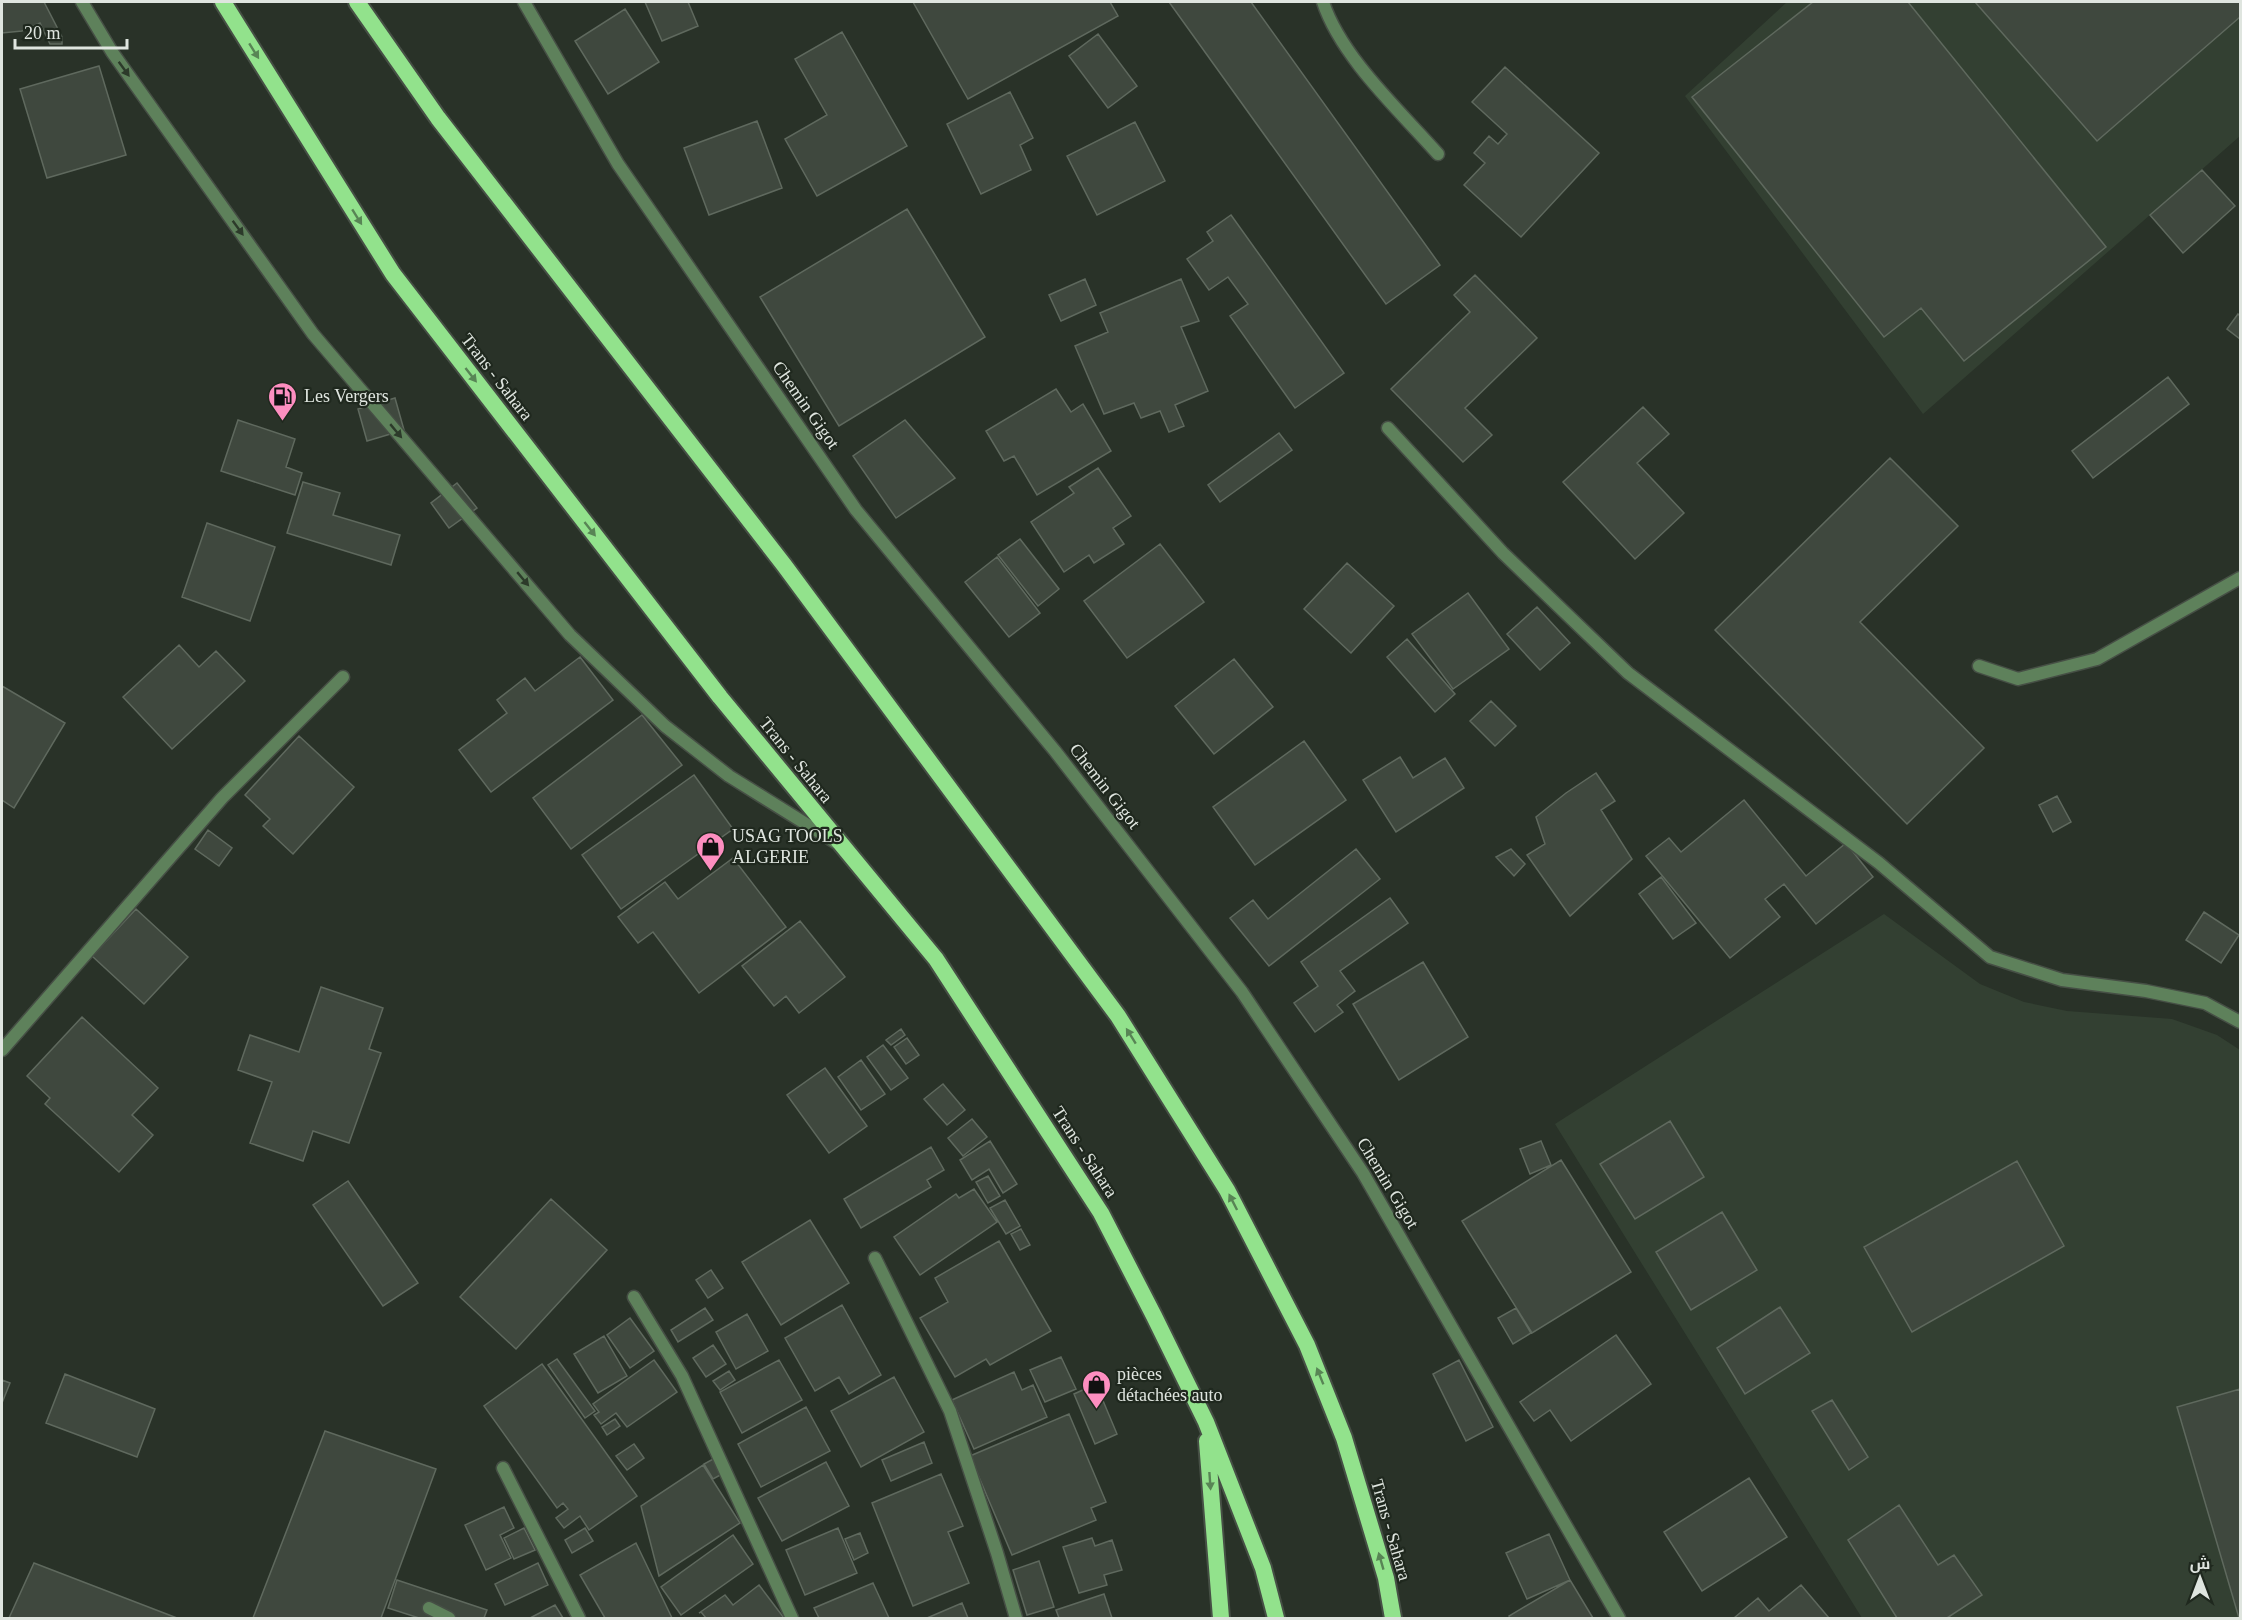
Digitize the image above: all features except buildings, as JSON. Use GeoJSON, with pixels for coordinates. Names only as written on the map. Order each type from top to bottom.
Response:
{"type":"FeatureCollection","features":[{"type":"Feature","properties":{"kind":"highway","name":"Trans - Sahara"},"geometry":{"type":"LineString","coordinates":[[223,2],[393,274],[720,697],[936,959],[1101,1213],[1206,1422],[1263,1568],[1276,1618]]}},
{"type":"Feature","properties":{"kind":"highway","name":"Trans - Sahara"},"geometry":{"type":"LineString","coordinates":[[357,2],[438,118],[784,566],[1118,1016],[1227,1190],[1307,1345],[1344,1438],[1386,1578],[1393,1618]]}},
{"type":"Feature","properties":{"kind":"highway"},"geometry":{"type":"LineString","coordinates":[[1206,1422],[1221,1618]]}},
{"type":"Feature","properties":{"kind":"street"},"geometry":{"type":"LineString","coordinates":[[82,2],[112,52],[313,334],[570,635],[665,726],[729,776],[841,845]]}},
{"type":"Feature","properties":{"kind":"street","name":"Chemin Gigot"},"geometry":{"type":"LineString","coordinates":[[524,2],[618,164],[856,510],[1055,751],[1242,992],[1363,1173],[1619,1618]]}},
{"type":"Feature","properties":{"kind":"street"},"geometry":{"type":"LineString","coordinates":[[1323,2],[1338,37],[1355,60],[1438,154]]}},
{"type":"Feature","properties":{"kind":"street"},"geometry":{"type":"LineString","coordinates":[[1388,428],[1503,553],[1628,673],[1879,863],[1990,957],[2062,980],[2146,991],[2205,1003],[2241,1022]]}},
{"type":"Feature","properties":{"kind":"street"},"geometry":{"type":"LineString","coordinates":[[1979,666],[2018,680],[2097,659],[2241,578]]}},
{"type":"Feature","properties":{"kind":"street"},"geometry":{"type":"LineString","coordinates":[[2,1050],[222,798],[343,677]]}},
{"type":"Feature","properties":{"kind":"street"},"geometry":{"type":"LineString","coordinates":[[875,1258],[950,1410],[998,1553],[1016,1618]]}},
{"type":"Feature","properties":{"kind":"street"},"geometry":{"type":"LineString","coordinates":[[634,1297],[682,1376],[792,1618]]}},
{"type":"Feature","properties":{"kind":"street"},"geometry":{"type":"LineString","coordinates":[[503,1468],[579,1618]]}},
{"type":"Feature","properties":{"kind":"street"},"geometry":{"type":"LineString","coordinates":[[429,1608],[449,1618]]}},
{"type":"Feature","properties":{"kind":"shaded area"},"geometry":{"type":"Polygon","coordinates":[[[1787,2],[2240,2],[2240,136],[1923,414],[1685,96],[1787,2]]]}},
{"type":"Feature","properties":{"kind":"shaded area"},"geometry":{"type":"Polygon","coordinates":[[[1884,914],[1980,984],[2024,1002],[2067,1011],[2172,1019],[2217,1035],[2240,1050],[2240,1618],[1862,1618],[1555,1124],[1884,914]]]}},
{"type":"Feature","properties":{"kind":"place","name":"Les Vergers"},"geometry":{"type":"Point","coordinates":[283,422]}},
{"type":"Feature","properties":{"kind":"place","name":"USAG TOOLS ALGERIE"},"geometry":{"type":"Point","coordinates":[711,872]}},
{"type":"Feature","properties":{"kind":"place","name":"pièces détachées auto"},"geometry":{"type":"Point","coordinates":[1096,1410]}}]}
